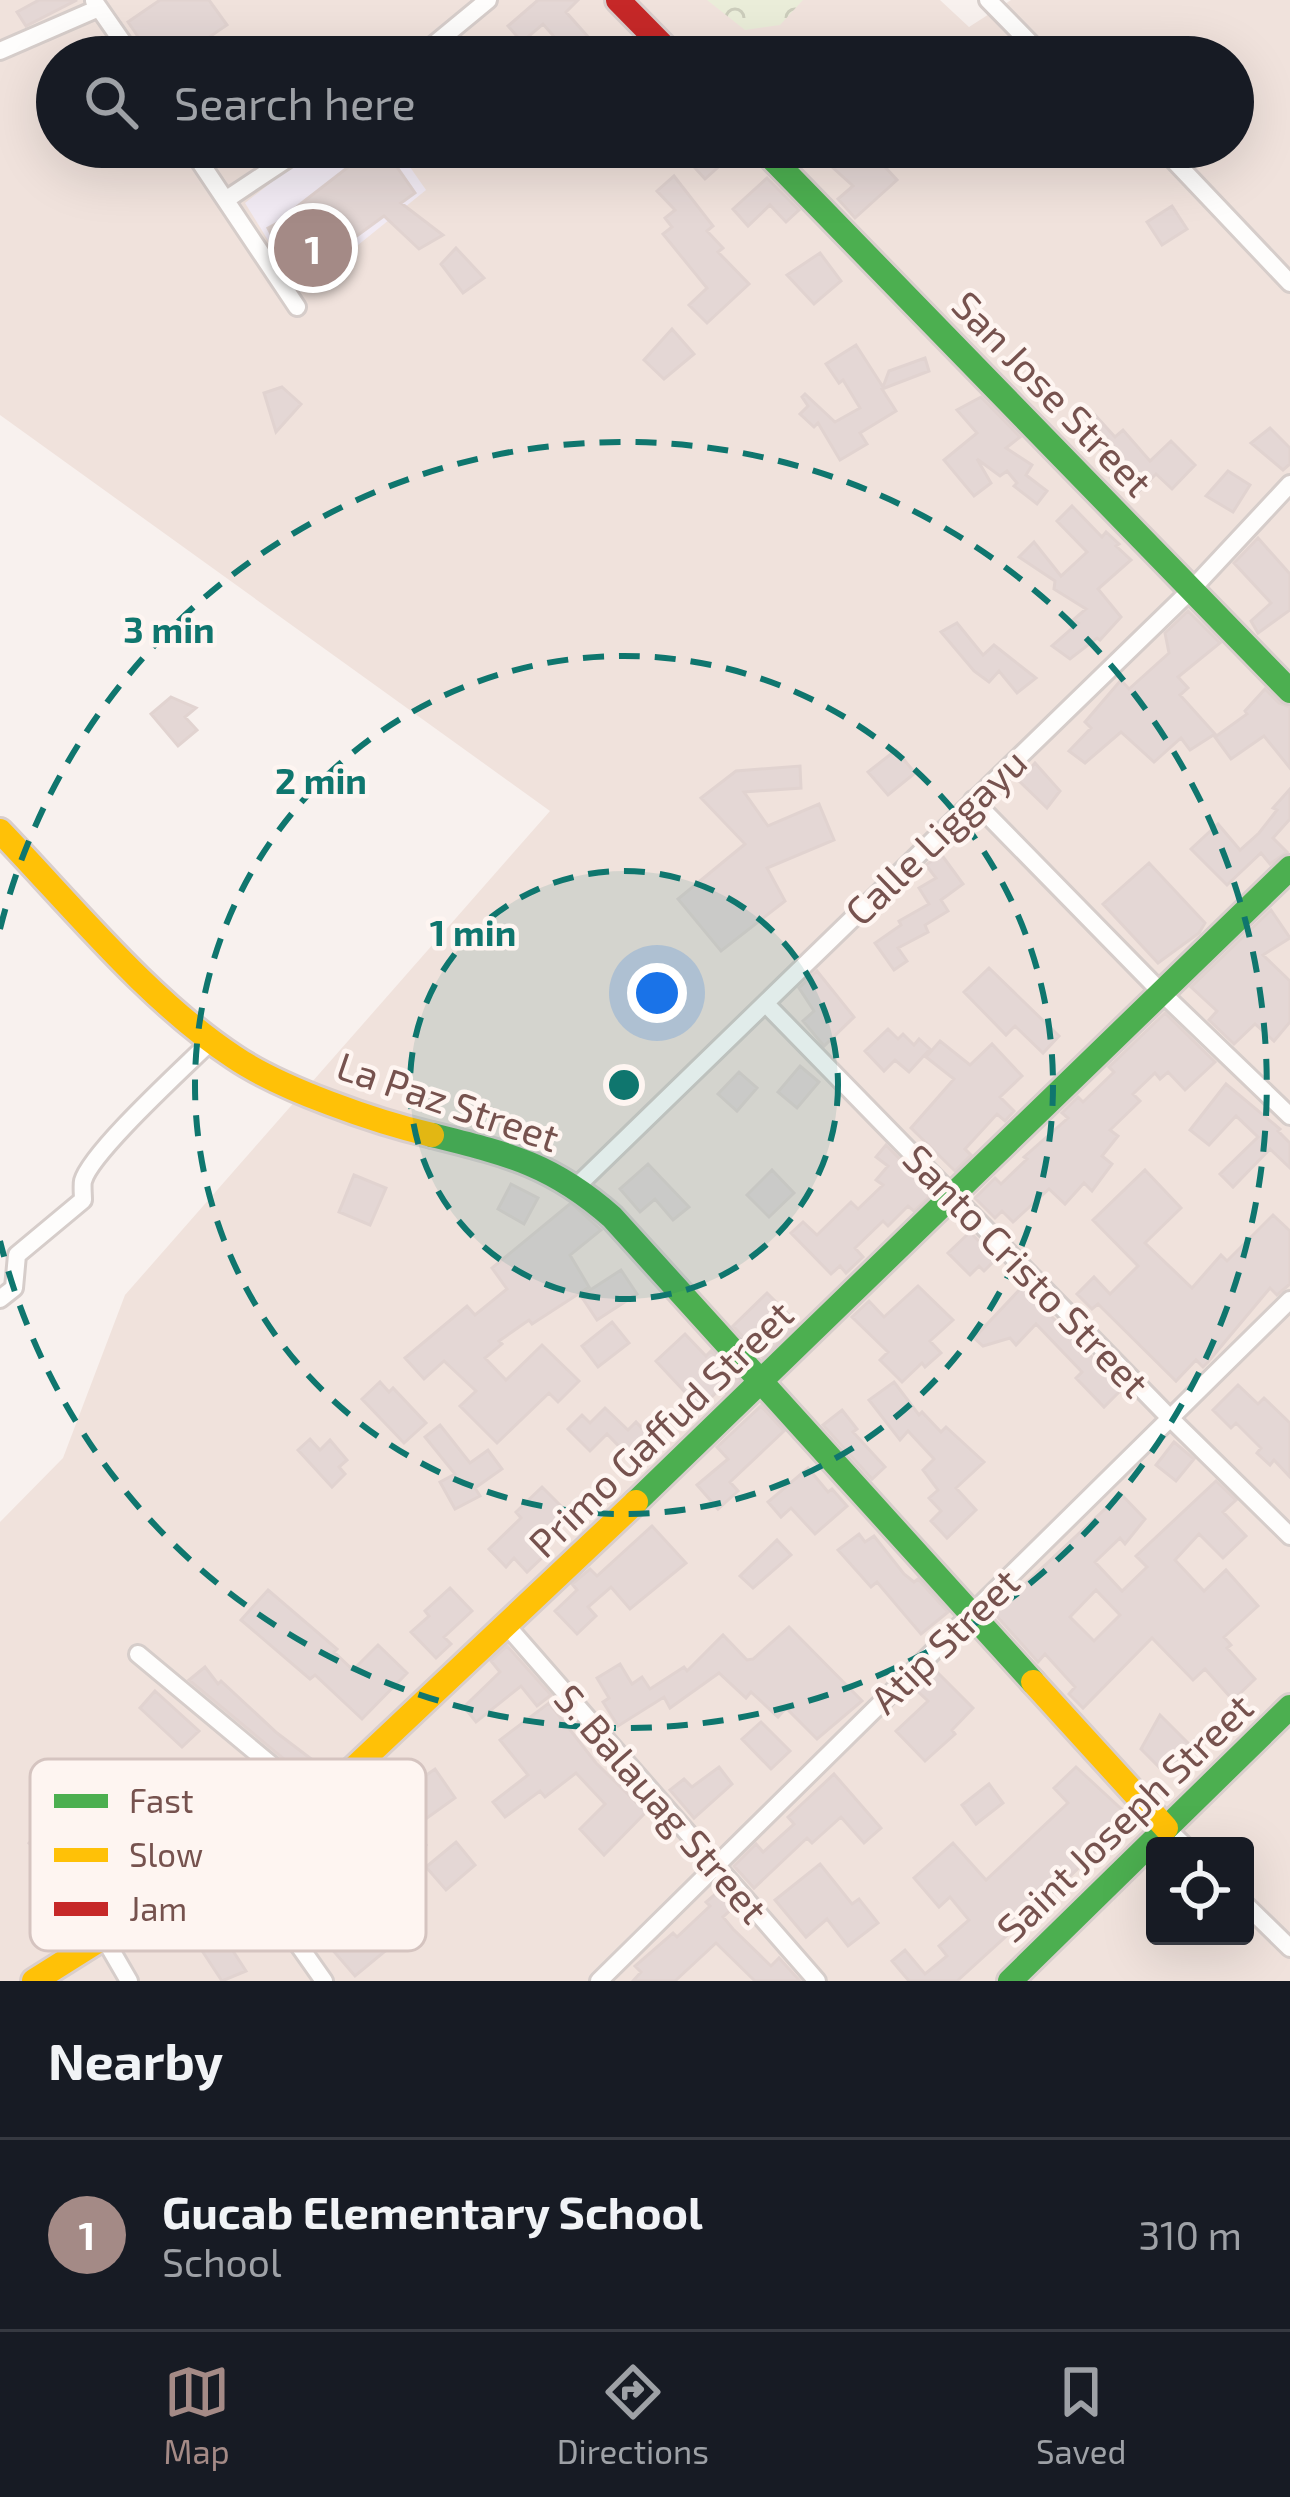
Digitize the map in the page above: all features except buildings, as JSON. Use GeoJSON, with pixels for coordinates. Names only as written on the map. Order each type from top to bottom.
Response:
{"type":"FeatureCollection","features":[{"type":"Feature","properties":{"kind":"street"},"geometry":{"type":"LineString","coordinates":[[444,36],[488,0]]}},
{"type":"Feature","properties":{"kind":"street"},"geometry":{"type":"LineString","coordinates":[[618,0],[653,36]]}},
{"type":"Feature","properties":{"kind":"street"},"geometry":{"type":"LineString","coordinates":[[988,0],[1023,36]]}},
{"type":"Feature","properties":{"kind":"street"},"geometry":{"type":"LineString","coordinates":[[0,51],[96,4],[118,36]]}},
{"type":"Feature","properties":{"kind":"street"},"geometry":{"type":"LineString","coordinates":[[205,168],[297,308]]}},
{"type":"Feature","properties":{"kind":"street"},"geometry":{"type":"LineString","coordinates":[[227,200],[274,168]]}},
{"type":"Feature","properties":{"kind":"street","name":"San Jose Street"},"geometry":{"type":"LineString","coordinates":[[781,168],[1290,691]]}},
{"type":"Feature","properties":{"kind":"street"},"geometry":{"type":"LineString","coordinates":[[1181,168],[1290,283]]}},
{"type":"Feature","properties":{"kind":"street","name":"Calle Liggayu"},"geometry":{"type":"LineString","coordinates":[[577,1186],[1192,589],[1290,484]]}},
{"type":"Feature","properties":{"kind":"street"},"geometry":{"type":"LineString","coordinates":[[973,800],[1290,1116]]}},
{"type":"Feature","properties":{"kind":"street","name":"La Paz Street"},"geometry":{"type":"LineString","coordinates":[[0,831],[128,965],[238,1061],[337,1105],[410,1130],[504,1153],[577,1186],[612,1217],[1175,1837]]}},
{"type":"Feature","properties":{"kind":"street","name":"Primo Gaffud Street"},"geometry":{"type":"LineString","coordinates":[[364,1759],[762,1382],[1290,868]]}},
{"type":"Feature","properties":{"kind":"street","name":"Santo Cristo Street"},"geometry":{"type":"LineString","coordinates":[[766,1004],[1290,1535]]}},
{"type":"Feature","properties":{"kind":"street"},"geometry":{"type":"LineString","coordinates":[[0,1299],[14,1288],[17,1255],[83,1199],[83,1178],[90,1169],[211,1041]]}},
{"type":"Feature","properties":{"kind":"street","name":"Atip Street"},"geometry":{"type":"LineString","coordinates":[[599,1981],[1290,1300]]}},
{"type":"Feature","properties":{"kind":"street","name":"S. Balauag Street"},"geometry":{"type":"LineString","coordinates":[[507,1626],[817,1981]]}},
{"type":"Feature","properties":{"kind":"street"},"geometry":{"type":"LineString","coordinates":[[138,1654],[264,1759]]}},
{"type":"Feature","properties":{"kind":"street","name":"Saint Joseph Street"},"geometry":{"type":"LineString","coordinates":[[1175,1837],[1290,1707]]}},
{"type":"Feature","properties":{"kind":"street","name":"Saint Joseph Street"},"geometry":{"type":"LineString","coordinates":[[1010,1981],[1146,1862]]}},
{"type":"Feature","properties":{"kind":"street"},"geometry":{"type":"LineString","coordinates":[[1254,1913],[1290,1948]]}},
{"type":"Feature","properties":{"kind":"street","name":"Primo Gaffud Street"},"geometry":{"type":"LineString","coordinates":[[34,1981],[83,1951]]}},
{"type":"Feature","properties":{"kind":"street"},"geometry":{"type":"LineString","coordinates":[[112,1951],[129,1981]]}},
{"type":"Feature","properties":{"kind":"street"},"geometry":{"type":"LineString","coordinates":[[303,1951],[324,1981]]}},
{"type":"Feature","properties":{"kind":"shaded area"},"geometry":{"type":"Polygon","coordinates":[[[0,0],[940,0],[969,27],[1011,0],[1290,0],[1290,1981],[0,1981],[0,1522],[63,1458],[125,1295],[550,811],[0,415],[0,0]]]}},
{"type":"Feature","properties":{"kind":"shaded area"},"geometry":{"type":"Polygon","coordinates":[[[289,168],[411,168],[426,190],[300,292],[245,203],[289,168]]]}},
{"type":"Feature","properties":{"kind":"green space"},"geometry":{"type":"Polygon","coordinates":[[[707,0],[803,0],[780,25],[745,30],[707,0]]]}},
{"type":"Feature","properties":{"kind":"traffic: fast"},"geometry":{"type":"LineString","coordinates":[[781,168],[1290,691]]}},
{"type":"Feature","properties":{"kind":"traffic: fast"},"geometry":{"type":"LineString","coordinates":[[636,1502],[1290,868]]}},
{"type":"Feature","properties":{"kind":"traffic: fast"},"geometry":{"type":"LineString","coordinates":[[432,1135],[528,1163],[569,1184],[612,1217],[1033,1682]]}},
{"type":"Feature","properties":{"kind":"traffic: fast"},"geometry":{"type":"LineString","coordinates":[[1010,1981],[1290,1707]]}},
{"type":"Feature","properties":{"kind":"traffic: slow"},"geometry":{"type":"LineString","coordinates":[[0,831],[141,980],[234,1057],[330,1103],[432,1135]]}},
{"type":"Feature","properties":{"kind":"traffic: slow"},"geometry":{"type":"LineString","coordinates":[[364,1759],[636,1502]]}},
{"type":"Feature","properties":{"kind":"traffic: slow"},"geometry":{"type":"LineString","coordinates":[[1033,1682],[1166,1828]]}},
{"type":"Feature","properties":{"kind":"traffic: slow"},"geometry":{"type":"LineString","coordinates":[[34,1981],[82,1951]]}},
{"type":"Feature","properties":{"kind":"traffic: jam"},"geometry":{"type":"LineString","coordinates":[[618,0],[653,36]]}},
{"type":"Feature","properties":{"kind":"place","name":"Gucab Elementary School"},"geometry":{"type":"Point","coordinates":[313,248]}}]}
